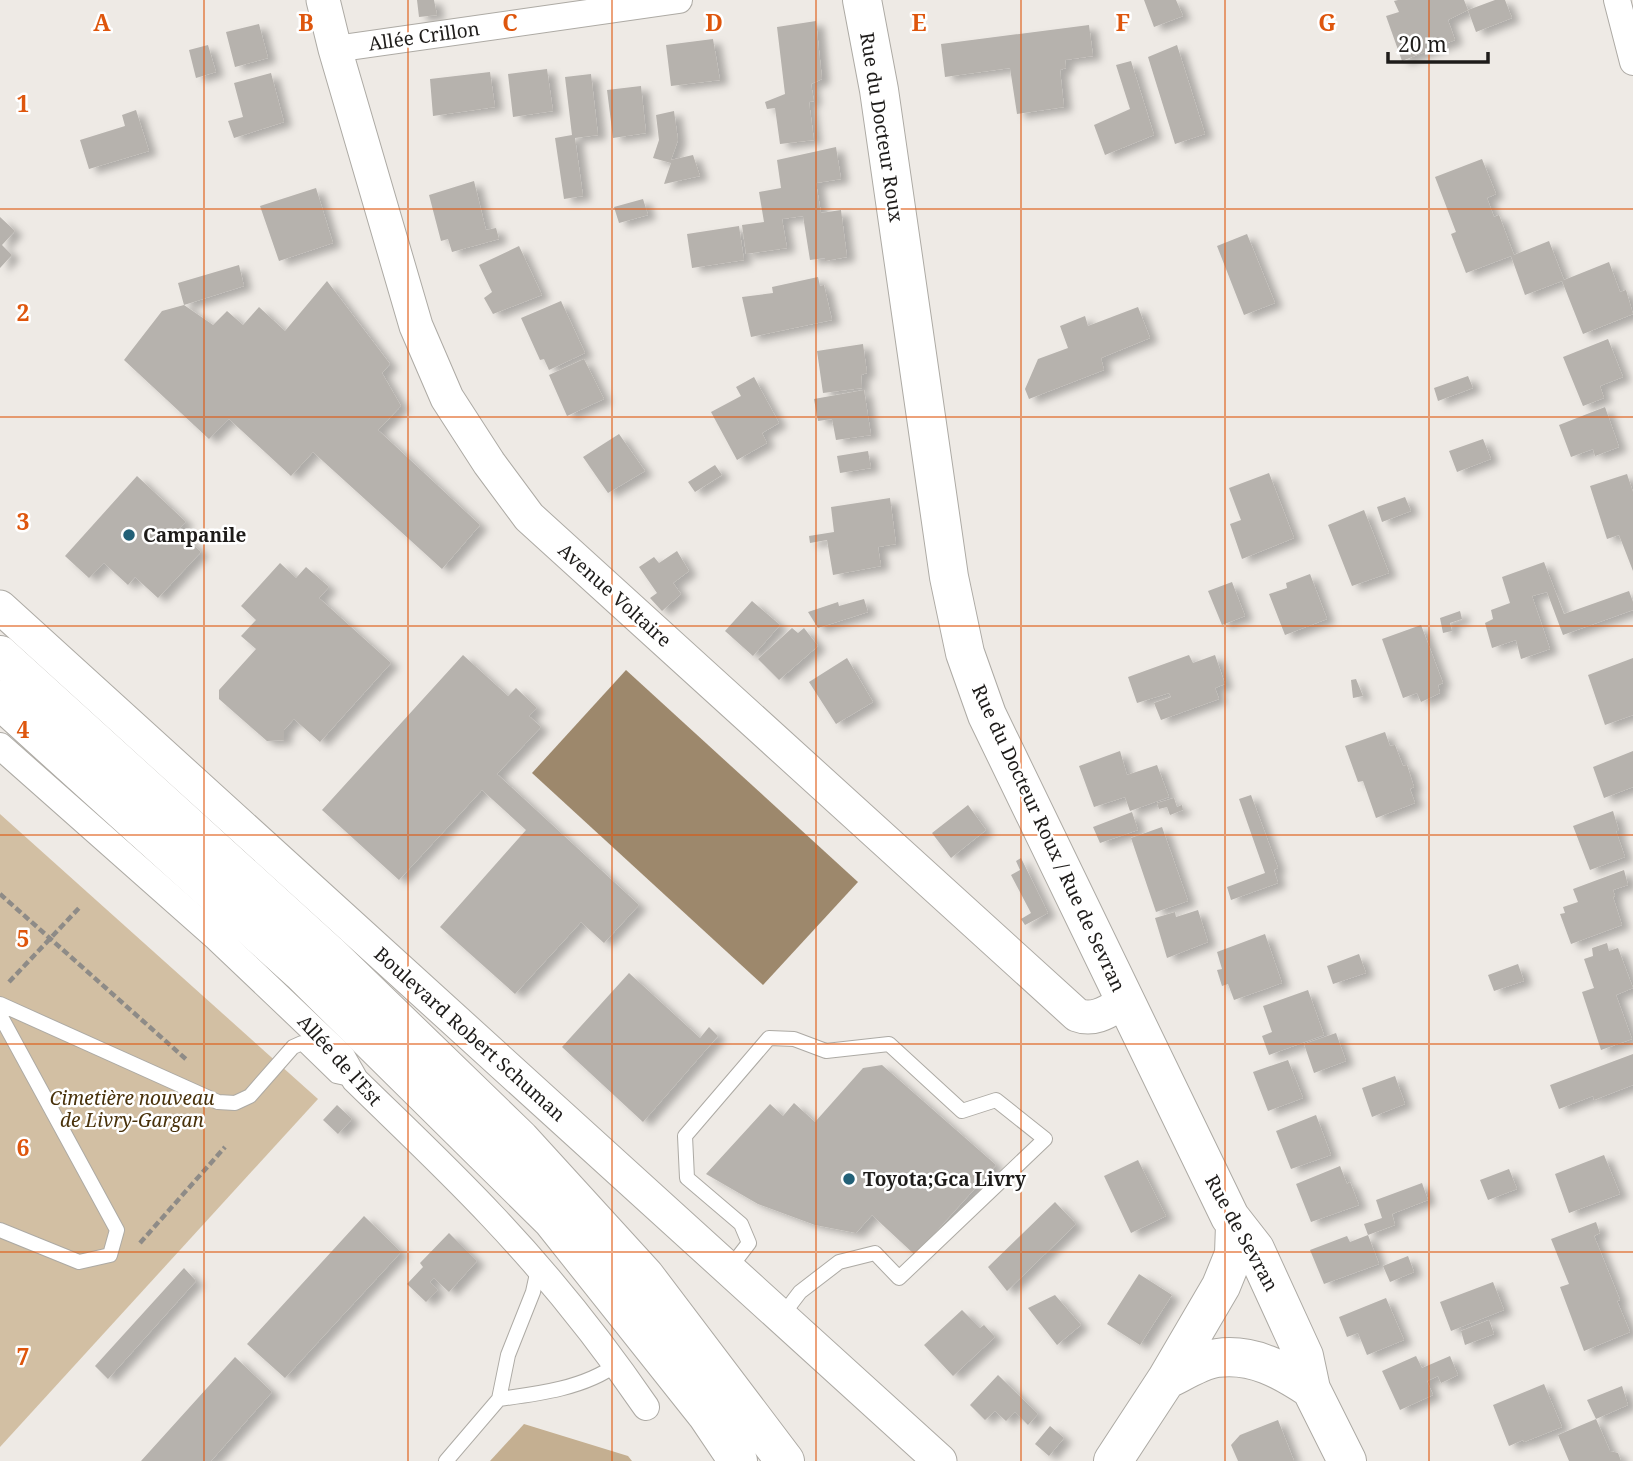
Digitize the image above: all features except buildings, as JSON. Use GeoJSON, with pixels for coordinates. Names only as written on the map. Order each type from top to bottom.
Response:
{"type":"FeatureCollection","features":[{"type":"Feature","properties":{"kind":"main road","name":"Rue du Docteur Roux"},"geometry":{"type":"LineString","coordinates":[[862,0],[879,90],[902,254]]}},
{"type":"Feature","properties":{"kind":"main road","name":"Rue du Docteur Roux / Rue de Sevran"},"geometry":{"type":"LineString","coordinates":[[902,254],[949,577],[965,653],[987,715],[1165,1084]]}},
{"type":"Feature","properties":{"kind":"main road"},"geometry":{"type":"LineString","coordinates":[[0,655],[328,953],[520,1139],[645,1276],[785,1461]]}},
{"type":"Feature","properties":{"kind":"main road"},"geometry":{"type":"LineString","coordinates":[[0,700],[303,974],[552,1220],[707,1415],[738,1461]]}},
{"type":"Feature","properties":{"kind":"main road","name":"Rue de Sevran"},"geometry":{"type":"LineString","coordinates":[[1165,1084],[1235,1225],[1255,1249],[1304,1356],[1311,1389],[1347,1461]]}},
{"type":"Feature","properties":{"kind":"main road"},"geometry":{"type":"LineString","coordinates":[[1113,1461],[1166,1380],[1221,1286],[1234,1254],[1235,1225]]}},
{"type":"Feature","properties":{"kind":"main road"},"geometry":{"type":"LineString","coordinates":[[1166,1380],[1216,1358],[1256,1360],[1288,1374],[1311,1389]]}},
{"type":"Feature","properties":{"kind":"main road"},"geometry":{"type":"LineString","coordinates":[[726,1382],[784,1423],[813,1461]]}},
{"type":"Feature","properties":{"kind":"street","name":"Avenue Voltaire"},"geometry":{"type":"LineString","coordinates":[[323,0],[416,326],[447,398],[489,463],[529,517],[1077,1016],[1087,1019],[1098,1016],[1126,1001]]}},
{"type":"Feature","properties":{"kind":"street","name":"Allée Crillon"},"geometry":{"type":"LineString","coordinates":[[335,49],[679,0]]}},
{"type":"Feature","properties":{"kind":"street"},"geometry":{"type":"LineString","coordinates":[[1617,0],[1633,62]]}},
{"type":"Feature","properties":{"kind":"street","name":"Boulevard Robert Schuman"},"geometry":{"type":"LineString","coordinates":[[0,607],[940,1461]]}},
{"type":"Feature","properties":{"kind":"street","name":"Allée de l'Est"},"geometry":{"type":"LineString","coordinates":[[4,753],[217,939],[342,1057],[355,1080],[492,1216],[617,1364],[646,1407]]}},
{"type":"Feature","properties":{"kind":"lane"},"geometry":{"type":"LineString","coordinates":[[0,1004],[218,1102],[235,1103],[250,1096],[293,1047],[302,1043],[336,1076],[355,1080]]}},
{"type":"Feature","properties":{"kind":"lane"},"geometry":{"type":"LineString","coordinates":[[0,1015],[117,1230],[110,1255],[79,1262],[0,1230]]}},
{"type":"Feature","properties":{"kind":"lane"},"geometry":{"type":"LineString","coordinates":[[729,1269],[748,1243],[741,1223],[687,1178],[685,1136],[769,1038],[794,1039],[826,1051],[889,1044],[962,1111],[996,1100],[1045,1139],[899,1278],[875,1253],[839,1262],[800,1292],[780,1317]]}},
{"type":"Feature","properties":{"kind":"lane"},"geometry":{"type":"LineString","coordinates":[[446,1461],[499,1399],[508,1355],[533,1292],[538,1269]]}},
{"type":"Feature","properties":{"kind":"lane"},"geometry":{"type":"LineString","coordinates":[[499,1399],[531,1395],[600,1377],[617,1364]]}},
{"type":"Feature","properties":{"kind":"path"},"geometry":{"type":"LineString","coordinates":[[0,894],[194,1066]]}},
{"type":"Feature","properties":{"kind":"path"},"geometry":{"type":"LineString","coordinates":[[8,983],[80,906]]}},
{"type":"Feature","properties":{"kind":"path"},"geometry":{"type":"LineString","coordinates":[[110,1255],[139,1244],[225,1147]]}},
{"type":"Feature","properties":{"kind":"green space","name":"Cimetière nouveau de Livry-Gargan"},"geometry":{"type":"Polygon","coordinates":[[[0,814],[318,1099],[0,1447],[0,814]]]}},
{"type":"Feature","properties":{"kind":"shaded area"},"geometry":{"type":"Polygon","coordinates":[[[626,670],[858,882],[763,985],[532,773],[626,670]]]}},
{"type":"Feature","properties":{"kind":"shaded area"},"geometry":{"type":"Polygon","coordinates":[[[524,1424],[628,1456],[632,1461],[490,1461],[524,1424]]]}},
{"type":"Feature","properties":{"kind":"place","name":"Campanile"},"geometry":{"type":"Point","coordinates":[129,535]}},
{"type":"Feature","properties":{"kind":"place","name":"Toyota;Gca Livry"},"geometry":{"type":"Point","coordinates":[849,1179]}}]}
